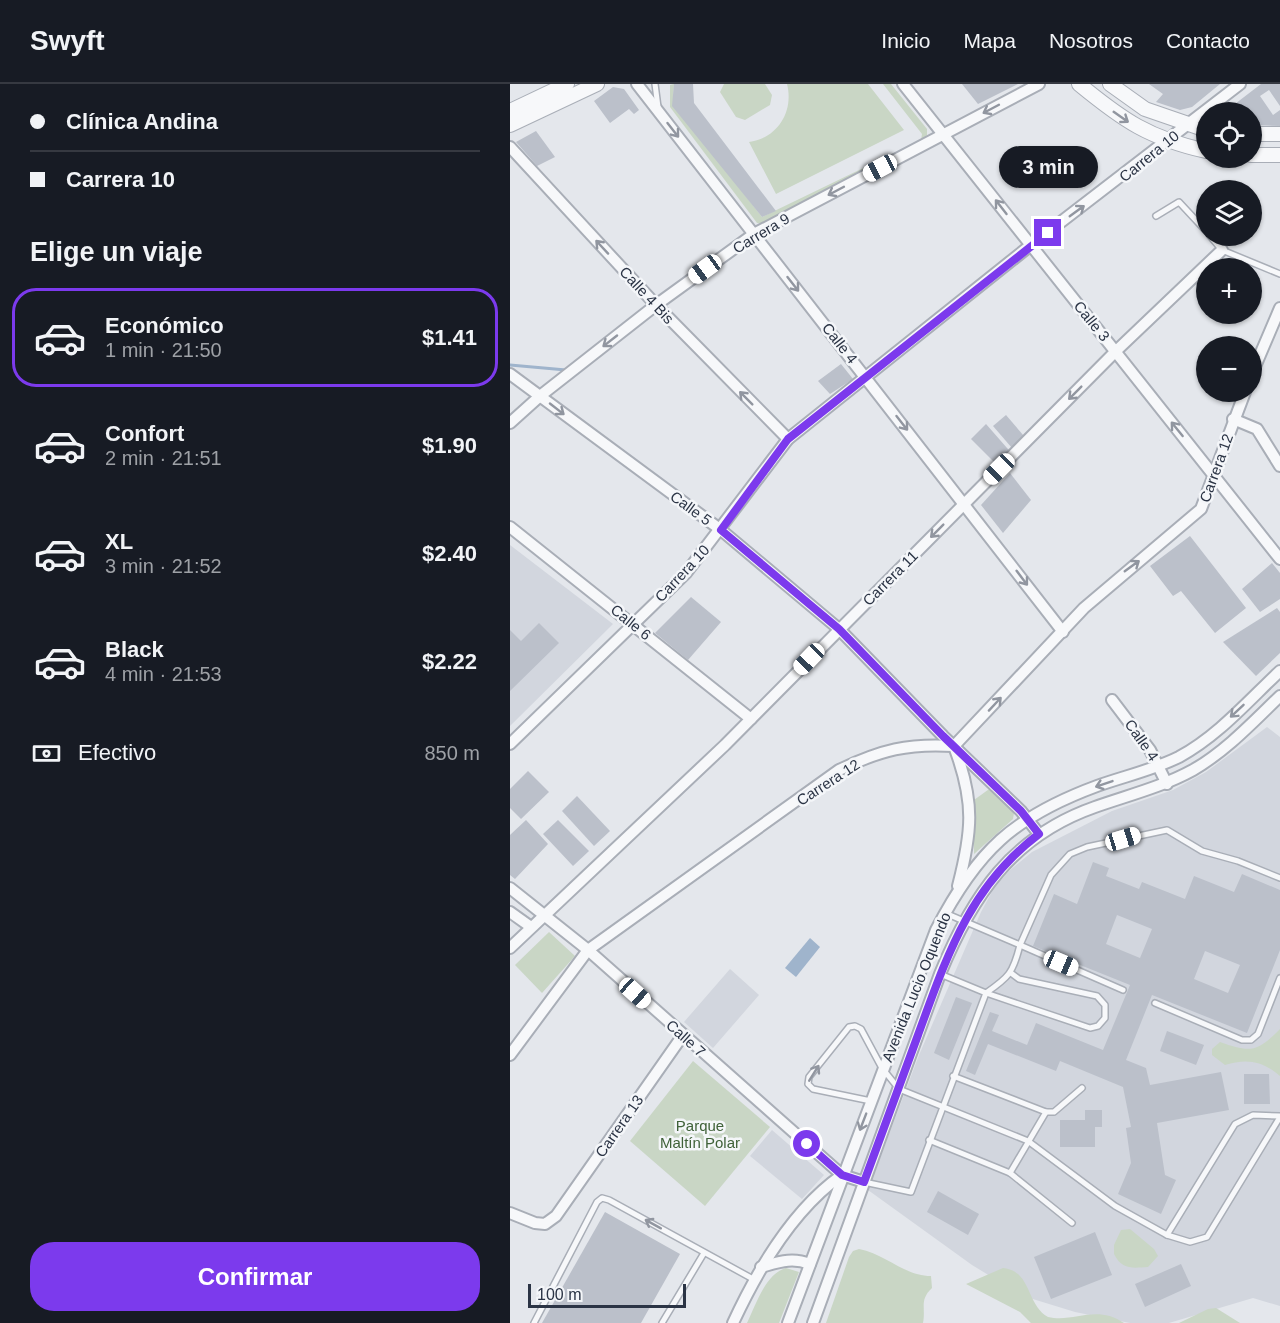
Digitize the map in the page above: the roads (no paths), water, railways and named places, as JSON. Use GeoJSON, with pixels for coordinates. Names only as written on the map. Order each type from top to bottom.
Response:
{"type":"FeatureCollection","features":[{"type":"Feature","properties":{"kind":"street"},"geometry":{"type":"LineString","coordinates":[[510,111],[567,84]]}},
{"type":"Feature","properties":{"kind":"street"},"geometry":{"type":"LineString","coordinates":[[510,125],[597,84]]}},
{"type":"Feature","properties":{"kind":"street","name":"Calle 4"},"geometry":{"type":"LineString","coordinates":[[637,84],[1064,632]]}},
{"type":"Feature","properties":{"kind":"street","name":"Calle 3"},"geometry":{"type":"LineString","coordinates":[[903,84],[1280,559]]}},
{"type":"Feature","properties":{"kind":"street","name":"Carrera 9"},"geometry":{"type":"LineString","coordinates":[[510,423],[540,396],[656,305],[754,234],[1039,84]]}},
{"type":"Feature","properties":{"kind":"street"},"geometry":{"type":"LineString","coordinates":[[1079,84],[1120,116],[1168,142],[1196,149]]}},
{"type":"Feature","properties":{"kind":"street"},"geometry":{"type":"LineString","coordinates":[[1110,84],[1145,109],[1196,128]]}},
{"type":"Feature","properties":{"kind":"street","name":"Carrera 10"},"geometry":{"type":"LineString","coordinates":[[510,744],[686,573],[721,530],[788,439],[1031,245],[1168,142],[1186,125],[1240,84]]}},
{"type":"Feature","properties":{"kind":"street"},"geometry":{"type":"LineString","coordinates":[[1262,134],[1280,134]]}},
{"type":"Feature","properties":{"kind":"street","name":"Calle 4 Bis"},"geometry":{"type":"LineString","coordinates":[[510,147],[656,305],[788,439]]}},
{"type":"Feature","properties":{"kind":"street"},"geometry":{"type":"LineString","coordinates":[[1262,155],[1280,154]]}},
{"type":"Feature","properties":{"kind":"street","name":"Carrera 11"},"geometry":{"type":"LineString","coordinates":[[510,948],[751,719],[1116,351],[1222,250]]}},
{"type":"Feature","properties":{"kind":"street"},"geometry":{"type":"LineString","coordinates":[[1262,350],[1280,308]]}},
{"type":"Feature","properties":{"kind":"street","name":"Calle 5"},"geometry":{"type":"LineString","coordinates":[[510,374],[721,530],[839,629],[994,784],[1039,834]]}},
{"type":"Feature","properties":{"kind":"street","name":"Carrera 12"},"geometry":{"type":"LineString","coordinates":[[510,1055],[588,950],[839,770],[869,755],[894,748],[919,744],[954,746],[1064,632],[1084,608],[1201,509],[1241,402]]}},
{"type":"Feature","properties":{"kind":"street"},"geometry":{"type":"LineString","coordinates":[[1233,419],[1257,429],[1280,466]]}},
{"type":"Feature","properties":{"kind":"street","name":"Calle 6"},"geometry":{"type":"LineString","coordinates":[[510,527],[634,623],[751,719]]}},
{"type":"Feature","properties":{"kind":"street","name":"Avenida Lucio Oquendo"},"geometry":{"type":"LineString","coordinates":[[788,1323],[882,1068],[922,968],[956,892],[981,858],[1007,832],[1027,818],[1098,786],[1160,766],[1198,746],[1280,671]]}},
{"type":"Feature","properties":{"kind":"street","name":"Avenida Lucio Oquendo"},"geometry":{"type":"LineString","coordinates":[[813,1323],[940,974],[964,921],[987,884],[1010,858],[1039,834],[1093,807],[1167,784],[1196,769],[1224,748],[1280,696]]}},
{"type":"Feature","properties":{"kind":"street","name":"Calle 4"},"geometry":{"type":"LineString","coordinates":[[1112,700],[1160,766],[1167,784]]}},
{"type":"Feature","properties":{"kind":"street"},"geometry":{"type":"LineString","coordinates":[[954,746],[969,794]]}},
{"type":"Feature","properties":{"kind":"street"},"geometry":{"type":"LineString","coordinates":[[956,892],[969,842],[970,784],[975,779],[984,779],[994,784]]}},
{"type":"Feature","properties":{"kind":"street","name":"Calle 7"},"geometry":{"type":"LineString","coordinates":[[510,888],[588,950],[842,1175],[864,1182]]}},
{"type":"Feature","properties":{"kind":"street"},"geometry":{"type":"LineString","coordinates":[[510,912],[531,927]]}},
{"type":"Feature","properties":{"kind":"street"},"geometry":{"type":"LineString","coordinates":[[922,968],[940,974]]}},
{"type":"Feature","properties":{"kind":"street","name":"Carrera 13"},"geometry":{"type":"LineString","coordinates":[[510,1213],[535,1223],[545,1224],[556,1216],[683,1035]]}},
{"type":"Feature","properties":{"kind":"street"},"geometry":{"type":"LineString","coordinates":[[733,1323],[760,1267],[813,1200],[842,1175]]}},
{"type":"Feature","properties":{"kind":"street"},"geometry":{"type":"LineString","coordinates":[[760,1267],[785,1260],[799,1260],[810,1264]]}},
{"type":"Feature","properties":{"kind":"lane"},"geometry":{"type":"LineString","coordinates":[[655,84],[658,111]]}},
{"type":"Feature","properties":{"kind":"lane"},"geometry":{"type":"LineString","coordinates":[[1156,216],[1179,202],[1196,220]]}},
{"type":"Feature","properties":{"kind":"lane"},"geometry":{"type":"LineString","coordinates":[[1219,246],[1222,250],[1280,274]]}},
{"type":"Feature","properties":{"kind":"lane"},"geometry":{"type":"LineString","coordinates":[[864,1182],[910,1192],[986,993],[1006,981],[1011,973],[1020,945],[1056,867],[1070,854],[1087,847],[1167,830],[1176,832],[1202,851],[1238,861],[1280,878]]}},
{"type":"Feature","properties":{"kind":"lane"},"geometry":{"type":"LineString","coordinates":[[945,913],[1122,990]]}},
{"type":"Feature","properties":{"kind":"lane"},"geometry":{"type":"LineString","coordinates":[[940,974],[986,993],[1090,1028],[1098,1026],[1105,1018],[1105,1005],[1096,996],[1018,979],[1011,973]]}},
{"type":"Feature","properties":{"kind":"lane"},"geometry":{"type":"LineString","coordinates":[[1155,1003],[1242,1040],[1251,1040],[1258,1034],[1280,978]]}},
{"type":"Feature","properties":{"kind":"lane"},"geometry":{"type":"LineString","coordinates":[[871,1101],[813,1089],[808,1084],[809,1077],[849,1027],[855,1026],[861,1029],[873,1046],[882,1068],[899,1089],[1028,1141],[1115,1206],[1167,1235],[1190,1242],[1206,1237],[1280,1117],[1253,1115],[1235,1124],[1167,1235]]}},
{"type":"Feature","properties":{"kind":"lane"},"geometry":{"type":"LineString","coordinates":[[953,1076],[1046,1112],[1054,1112],[1082,1088]]}},
{"type":"Feature","properties":{"kind":"lane"},"geometry":{"type":"LineString","coordinates":[[1010,1173],[1046,1112]]}},
{"type":"Feature","properties":{"kind":"lane"},"geometry":{"type":"LineString","coordinates":[[929,1140],[1010,1173],[1072,1223]]}},
{"type":"Feature","properties":{"kind":"lane"},"geometry":{"type":"LineString","coordinates":[[534,1323],[597,1202],[602,1198],[753,1280]]}},
{"type":"Feature","properties":{"kind":"lane"},"geometry":{"type":"LineString","coordinates":[[663,1323],[704,1253]]}},
{"type":"Feature","properties":{"kind":"water"},"geometry":{"type":"Polygon","coordinates":[[[810,938],[820,947],[796,977],[785,968],[810,938]]]}},
{"type":"Feature","properties":{"kind":"waterway"},"geometry":{"type":"LineString","coordinates":[[510,365],[566,370]]}},
{"type":"Feature","properties":{"kind":"park label","name":"Parque Maltín Polar"},"geometry":{"type":"Point","coordinates":[700,1134]}}]}
